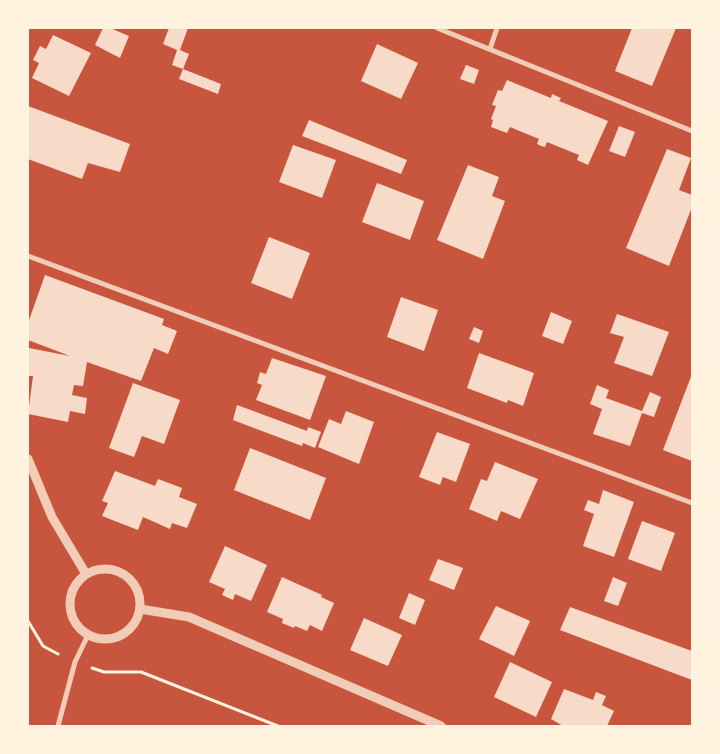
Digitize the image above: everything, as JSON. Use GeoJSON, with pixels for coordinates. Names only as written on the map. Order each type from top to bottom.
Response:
{"type":"FeatureCollection","features":[{"type":"Feature","properties":{"kind":"street"},"geometry":{"type":"LineString","coordinates":[[437,28],[692,130]]}},
{"type":"Feature","properties":{"kind":"street"},"geometry":{"type":"LineString","coordinates":[[490,49],[498,28]]}},
{"type":"Feature","properties":{"kind":"street"},"geometry":{"type":"LineString","coordinates":[[28,256],[692,504]]}},
{"type":"Feature","properties":{"kind":"street"},"geometry":{"type":"LineString","coordinates":[[28,459],[52,517],[86,574]]}},
{"type":"Feature","properties":{"kind":"street"},"geometry":{"type":"LineString","coordinates":[[98,569],[112,569],[124,574],[137,590],[140,609],[130,629],[121,636],[110,639],[98,639],[88,635],[73,620],[70,609],[73,588],[86,574],[98,569]]}},
{"type":"Feature","properties":{"kind":"street"},"geometry":{"type":"LineString","coordinates":[[140,609],[189,617],[441,726]]}},
{"type":"Feature","properties":{"kind":"street"},"geometry":{"type":"LineString","coordinates":[[58,726],[75,662],[88,635]]}},
{"type":"Feature","properties":{"kind":"path"},"geometry":{"type":"LineString","coordinates":[[28,621],[43,646],[75,662],[104,672],[141,672],[278,726]]}},
{"type":"Feature","properties":{"kind":"building"},"geometry":{"type":"Polygon","coordinates":[[[103,28],[110,28],[129,36],[120,58],[95,45],[103,28]]]}},
{"type":"Feature","properties":{"kind":"building"},"geometry":{"type":"Polygon","coordinates":[[[169,28],[188,28],[180,50],[189,54],[183,69],[172,65],[177,50],[163,44],[169,28]]]}},
{"type":"Feature","properties":{"kind":"building"},"geometry":{"type":"Polygon","coordinates":[[[632,28],[676,28],[652,86],[615,71],[632,28]]]}},
{"type":"Feature","properties":{"kind":"building"},"geometry":{"type":"Polygon","coordinates":[[[53,35],[91,53],[69,96],[32,78],[39,63],[33,60],[40,46],[46,49],[53,35]]]}},
{"type":"Feature","properties":{"kind":"building"},"geometry":{"type":"Polygon","coordinates":[[[377,44],[418,63],[401,99],[361,81],[377,44]]]}},
{"type":"Feature","properties":{"kind":"building"},"geometry":{"type":"Polygon","coordinates":[[[466,65],[479,70],[474,84],[460,79],[466,65]]]}},
{"type":"Feature","properties":{"kind":"building"},"geometry":{"type":"Polygon","coordinates":[[[183,69],[221,84],[218,94],[179,79],[183,69]]]}},
{"type":"Feature","properties":{"kind":"building"},"geometry":{"type":"Polygon","coordinates":[[[507,80],[551,98],[552,94],[561,98],[559,101],[608,121],[588,165],[577,160],[579,155],[547,142],[545,147],[541,146],[537,144],[539,139],[510,127],[507,133],[491,127],[493,120],[491,119],[496,106],[492,105],[498,90],[502,91],[507,80]]]}},
{"type":"Feature","properties":{"kind":"building"},"geometry":{"type":"Polygon","coordinates":[[[28,106],[130,144],[120,172],[88,163],[82,179],[28,159],[28,106]]]}},
{"type":"Feature","properties":{"kind":"building"},"geometry":{"type":"Polygon","coordinates":[[[309,120],[407,160],[401,174],[302,136],[309,120]]]}},
{"type":"Feature","properties":{"kind":"building"},"geometry":{"type":"Polygon","coordinates":[[[619,126],[635,132],[625,157],[609,151],[619,126]]]}},
{"type":"Feature","properties":{"kind":"building"},"geometry":{"type":"Polygon","coordinates":[[[293,145],[336,160],[322,198],[279,182],[293,145]]]}},
{"type":"Feature","properties":{"kind":"building"},"geometry":{"type":"Polygon","coordinates":[[[667,149],[691,158],[679,190],[692,195],[692,207],[669,266],[626,248],[667,149]]]}},
{"type":"Feature","properties":{"kind":"building"},"geometry":{"type":"Polygon","coordinates":[[[468,165],[499,177],[492,196],[505,201],[483,259],[437,240],[468,165]]]}},
{"type":"Feature","properties":{"kind":"building"},"geometry":{"type":"Polygon","coordinates":[[[377,183],[424,201],[410,240],[362,222],[377,183]]]}},
{"type":"Feature","properties":{"kind":"building"},"geometry":{"type":"Polygon","coordinates":[[[269,237],[310,253],[292,299],[251,283],[269,237]]]}},
{"type":"Feature","properties":{"kind":"building"},"geometry":{"type":"Polygon","coordinates":[[[45,275],[164,319],[162,325],[177,331],[168,354],[154,348],[141,381],[87,362],[83,386],[74,385],[72,395],[87,398],[85,414],[70,411],[68,422],[28,414],[33,376],[28,376],[29,348],[70,356],[28,340],[28,323],[45,275]]]}},
{"type":"Feature","properties":{"kind":"building"},"geometry":{"type":"Polygon","coordinates":[[[401,297],[438,310],[424,351],[387,337],[401,297]]]}},
{"type":"Feature","properties":{"kind":"building"},"geometry":{"type":"Polygon","coordinates":[[[551,312],[572,321],[563,344],[542,336],[551,312]]]}},
{"type":"Feature","properties":{"kind":"building"},"geometry":{"type":"Polygon","coordinates":[[[617,314],[669,332],[652,376],[614,363],[624,337],[610,333],[617,314]]]}},
{"type":"Feature","properties":{"kind":"building"},"geometry":{"type":"Polygon","coordinates":[[[474,327],[483,331],[479,343],[469,339],[474,327]]]}},
{"type":"Feature","properties":{"kind":"building"},"geometry":{"type":"Polygon","coordinates":[[[479,353],[534,373],[523,406],[508,400],[507,403],[467,388],[479,353]]]}},
{"type":"Feature","properties":{"kind":"building"},"geometry":{"type":"Polygon","coordinates":[[[272,358],[326,376],[310,420],[256,400],[262,385],[257,383],[260,372],[266,374],[272,358]]]}},
{"type":"Feature","properties":{"kind":"building"},"geometry":{"type":"Polygon","coordinates":[[[692,374],[692,461],[663,450],[692,374]]]}},
{"type":"Feature","properties":{"kind":"building"},"geometry":{"type":"Polygon","coordinates":[[[133,383],[180,400],[164,444],[142,436],[134,457],[109,448],[133,383]]]}},
{"type":"Feature","properties":{"kind":"building"},"geometry":{"type":"Polygon","coordinates":[[[597,385],[609,390],[606,398],[642,411],[650,392],[661,397],[654,417],[642,413],[630,446],[593,434],[602,409],[590,404],[597,385]]]}},
{"type":"Feature","properties":{"kind":"building"},"geometry":{"type":"Polygon","coordinates":[[[237,405],[307,431],[308,427],[321,432],[315,448],[303,443],[302,446],[233,420],[237,405]]]}},
{"type":"Feature","properties":{"kind":"building"},"geometry":{"type":"Polygon","coordinates":[[[346,411],[374,422],[359,464],[318,447],[329,419],[341,424],[346,411]]]}},
{"type":"Feature","properties":{"kind":"building"},"geometry":{"type":"Polygon","coordinates":[[[437,432],[470,444],[456,482],[443,477],[440,485],[419,477],[437,432]]]}},
{"type":"Feature","properties":{"kind":"building"},"geometry":{"type":"Polygon","coordinates":[[[250,448],[326,478],[310,520],[234,490],[250,448]]]}},
{"type":"Feature","properties":{"kind":"building"},"geometry":{"type":"Polygon","coordinates":[[[495,462],[538,479],[520,519],[501,511],[497,521],[469,509],[481,479],[487,481],[495,462]]]}},
{"type":"Feature","properties":{"kind":"building"},"geometry":{"type":"Polygon","coordinates":[[[115,471],[155,486],[158,479],[182,488],[179,497],[197,504],[187,528],[172,523],[170,529],[143,517],[138,530],[102,516],[108,503],[102,501],[115,471]]]}},
{"type":"Feature","properties":{"kind":"building"},"geometry":{"type":"Polygon","coordinates":[[[603,490],[634,502],[614,557],[583,546],[594,514],[584,510],[588,500],[599,504],[603,490]]]}},
{"type":"Feature","properties":{"kind":"building"},"geometry":{"type":"Polygon","coordinates":[[[642,521],[675,533],[661,571],[628,559],[642,521]]]}},
{"type":"Feature","properties":{"kind":"building"},"geometry":{"type":"Polygon","coordinates":[[[225,546],[267,565],[251,601],[235,594],[233,600],[222,595],[225,589],[209,582],[225,546]]]}},
{"type":"Feature","properties":{"kind":"building"},"geometry":{"type":"Polygon","coordinates":[[[438,559],[463,568],[454,590],[429,580],[438,559]]]}},
{"type":"Feature","properties":{"kind":"building"},"geometry":{"type":"Polygon","coordinates":[[[282,577],[322,595],[321,597],[334,603],[322,631],[310,625],[307,631],[295,626],[294,628],[282,623],[283,619],[267,612],[282,577]]]}},
{"type":"Feature","properties":{"kind":"building"},"geometry":{"type":"Polygon","coordinates":[[[613,577],[627,583],[618,606],[604,601],[613,577]]]}},
{"type":"Feature","properties":{"kind":"building"},"geometry":{"type":"Polygon","coordinates":[[[409,593],[425,600],[415,625],[399,618],[409,593]]]}},
{"type":"Feature","properties":{"kind":"building"},"geometry":{"type":"Polygon","coordinates":[[[496,606],[530,621],[514,656],[479,639],[496,606]]]}},
{"type":"Feature","properties":{"kind":"building"},"geometry":{"type":"Polygon","coordinates":[[[570,607],[692,651],[692,680],[560,630],[570,607]]]}},
{"type":"Feature","properties":{"kind":"building"},"geometry":{"type":"Polygon","coordinates":[[[364,618],[402,635],[388,666],[350,650],[364,618]]]}},
{"type":"Feature","properties":{"kind":"building"},"geometry":{"type":"Polygon","coordinates":[[[510,662],[552,682],[536,717],[494,697],[510,662]]]}},
{"type":"Feature","properties":{"kind":"building"},"geometry":{"type":"Polygon","coordinates":[[[564,689],[593,700],[596,692],[606,696],[602,705],[614,711],[607,726],[563,726],[551,719],[564,689]]]}}]}
